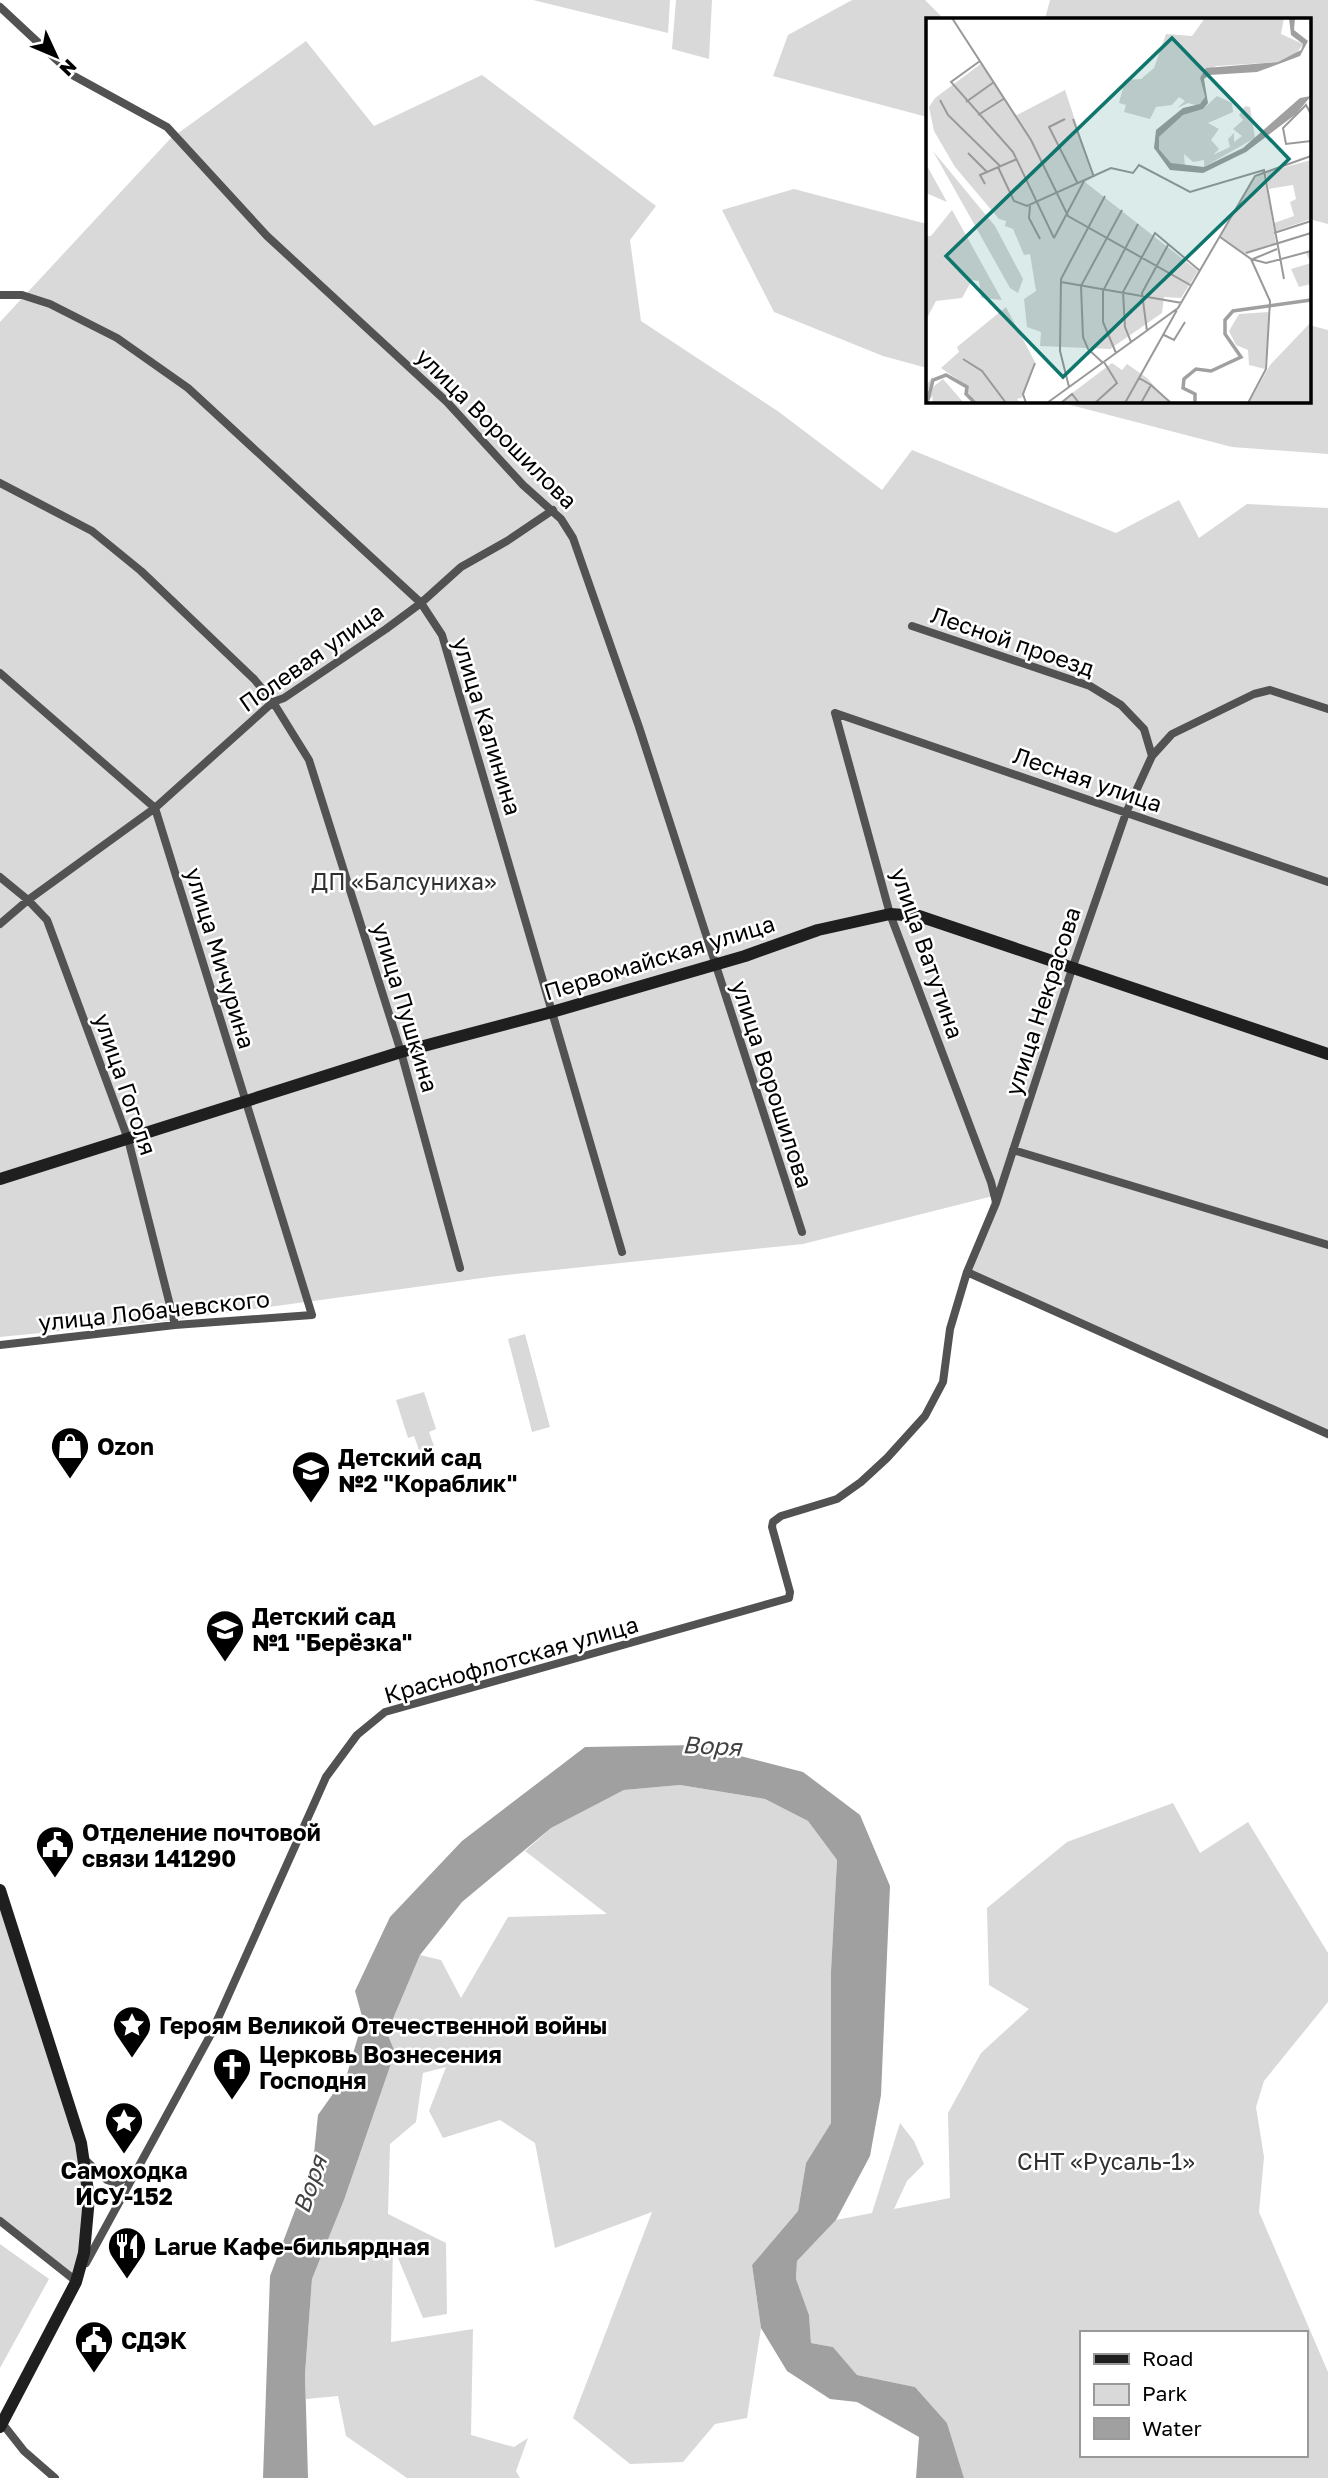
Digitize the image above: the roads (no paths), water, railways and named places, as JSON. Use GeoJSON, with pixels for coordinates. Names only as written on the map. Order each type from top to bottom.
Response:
{"type":"FeatureCollection","features":[{"type":"Feature","properties":{"kind":"street","name":"улица Ворошилова"},"geometry":{"type":"LineString","coordinates":[[0,7],[74,76],[167,127],[267,236],[447,401],[523,485],[553,510],[573,538],[639,727],[802,1233]]}},
{"type":"Feature","properties":{"kind":"street","name":"улица Калинина"},"geometry":{"type":"LineString","coordinates":[[0,295],[22,295],[50,304],[117,338],[188,388],[421,603],[442,635],[622,1252]]}},
{"type":"Feature","properties":{"kind":"street","name":"улица Пушкина"},"geometry":{"type":"LineString","coordinates":[[0,483],[92,531],[141,571],[254,679],[273,702],[309,760],[401,1052],[460,1268]]}},
{"type":"Feature","properties":{"kind":"street","name":"Полевая улица"},"geometry":{"type":"LineString","coordinates":[[0,924],[155,807],[273,702],[284,698],[421,603],[461,567],[553,510]]}},
{"type":"Feature","properties":{"kind":"street","name":"Лесной проезд"},"geometry":{"type":"LineString","coordinates":[[912,626],[1090,687],[1121,705],[1143,729],[1152,756]]}},
{"type":"Feature","properties":{"kind":"street"},"geometry":{"type":"LineString","coordinates":[[0,673],[155,807]]}},
{"type":"Feature","properties":{"kind":"street"},"geometry":{"type":"LineString","coordinates":[[1152,756],[1172,734],[1254,694],[1270,690],[1328,709]]}},
{"type":"Feature","properties":{"kind":"street","name":"Лесная улица"},"geometry":{"type":"LineString","coordinates":[[835,713],[1328,882]]}},
{"type":"Feature","properties":{"kind":"street","name":"улица Ватутина"},"geometry":{"type":"LineString","coordinates":[[835,713],[890,914],[991,1181],[996,1203]]}},
{"type":"Feature","properties":{"kind":"street","name":"улица Некрасова"},"geometry":{"type":"LineString","coordinates":[[789,1598],[790,1592],[772,1527],[773,1521],[846,1495],[881,1464],[925,1416],[943,1382],[950,1329],[967,1272],[996,1203],[1126,813],[1152,756]]}},
{"type":"Feature","properties":{"kind":"street","name":"улица Мичурина"},"geometry":{"type":"LineString","coordinates":[[155,807],[312,1315]]}},
{"type":"Feature","properties":{"kind":"street","name":"улица Гоголя"},"geometry":{"type":"LineString","coordinates":[[0,877],[47,920],[128,1139],[175,1325]]}},
{"type":"Feature","properties":{"kind":"street","name":"Первомайская улица"},"geometry":{"type":"LineString","coordinates":[[0,1179],[401,1052],[552,1012],[818,930],[890,914],[919,916],[1328,1054]]}},
{"type":"Feature","properties":{"kind":"street"},"geometry":{"type":"LineString","coordinates":[[1013,1150],[1328,1245]]}},
{"type":"Feature","properties":{"kind":"street"},"geometry":{"type":"LineString","coordinates":[[967,1272],[1328,1434]]}},
{"type":"Feature","properties":{"kind":"street","name":"улица Лобачевского"},"geometry":{"type":"LineString","coordinates":[[0,1345],[175,1325],[312,1315]]}},
{"type":"Feature","properties":{"kind":"street","name":"Краснофлотская улица"},"geometry":{"type":"LineString","coordinates":[[76,2282],[211,2034],[326,1777],[357,1735],[385,1712],[789,1598]]}},
{"type":"Feature","properties":{"kind":"street"},"geometry":{"type":"LineString","coordinates":[[0,1890],[62,2084],[83,2158],[89,2198],[84,2253],[76,2282],[1,2425],[24,2451],[55,2478]]}},
{"type":"Feature","properties":{"kind":"street"},"geometry":{"type":"LineString","coordinates":[[83,2158],[107,2180],[116,2183],[134,2173]]}},
{"type":"Feature","properties":{"kind":"street"},"geometry":{"type":"LineString","coordinates":[[0,2221],[76,2282]]}},
{"type":"Feature","properties":{"kind":"water","name":"Воря"},"geometry":{"type":"Polygon","coordinates":[[[697,1745],[803,1772],[860,1815],[890,1886],[881,2095],[870,2156],[836,2220],[797,2261],[796,2279],[809,2315],[811,2343],[833,2347],[857,2375],[915,2387],[947,2423],[964,2478],[916,2478],[919,2437],[857,2402],[830,2399],[787,2371],[761,2328],[752,2265],[798,2211],[806,2163],[831,2123],[831,1971],[837,1860],[808,1821],[765,1799],[680,1785],[624,1790],[551,1828],[462,1902],[420,1955],[387,2033],[395,2052],[344,2200],[312,2279],[305,2374],[308,2478],[263,2478],[270,2276],[313,2163],[318,2115],[347,2074],[363,2020],[355,1991],[390,1917],[462,1841],[585,1747],[697,1745]]]}},
{"type":"Feature","properties":{"kind":"place","name":"Ozon"},"geometry":{"type":"Point","coordinates":[70,1480]}},
{"type":"Feature","properties":{"kind":"place","name":"Детский сад №2 \"Кораблик\""},"geometry":{"type":"Point","coordinates":[311,1504]}},
{"type":"Feature","properties":{"kind":"place","name":"Детский сад №1 \"Берёзка\""},"geometry":{"type":"Point","coordinates":[225,1663]}},
{"type":"Feature","properties":{"kind":"place","name":"Отделение почтовой связи 141290"},"geometry":{"type":"Point","coordinates":[55,1879]}},
{"type":"Feature","properties":{"kind":"place","name":"Героям Великой Отечественной войны"},"geometry":{"type":"Point","coordinates":[132,2059]}},
{"type":"Feature","properties":{"kind":"place","name":"Церковь Вознесения Господня"},"geometry":{"type":"Point","coordinates":[232,2101]}},
{"type":"Feature","properties":{"kind":"place","name":"Самоходка ИСУ-152"},"geometry":{"type":"Point","coordinates":[124,2155]}},
{"type":"Feature","properties":{"kind":"place","name":"Larue Кафе-бильярдная"},"geometry":{"type":"Point","coordinates":[127,2280]}},
{"type":"Feature","properties":{"kind":"place","name":"СДЭК"},"geometry":{"type":"Point","coordinates":[94,2374]}},
{"type":"Feature","properties":{"kind":"park label","name":"ДП «Балсуниха»"},"geometry":{"type":"Point","coordinates":[404,881]}},
{"type":"Feature","properties":{"kind":"park label","name":"СНТ «Русаль-1»"},"geometry":{"type":"Point","coordinates":[1106,2161]}}]}
